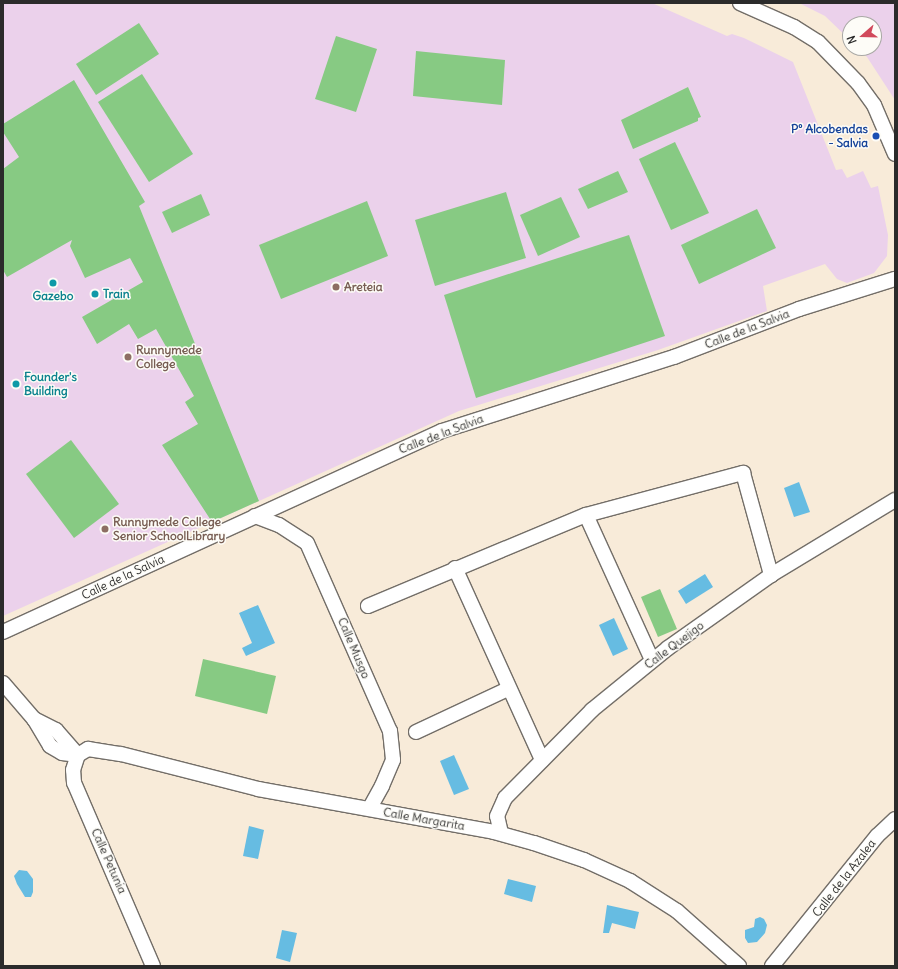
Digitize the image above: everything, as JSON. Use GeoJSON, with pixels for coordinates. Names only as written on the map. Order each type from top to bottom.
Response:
{"type":"FeatureCollection","features":[{"type":"Feature","properties":{"kind":"street"},"geometry":{"type":"LineString","coordinates":[[740,3],[794,27],[818,42],[858,83],[870,99],[887,131],[895,154]]}},
{"type":"Feature","properties":{"kind":"street","name":"Calle de la Salvia"},"geometry":{"type":"LineString","coordinates":[[3,632],[442,431],[674,357],[799,309],[895,279]]}},
{"type":"Feature","properties":{"kind":"street"},"geometry":{"type":"LineString","coordinates":[[368,606],[455,568],[586,515],[743,473],[771,575]]}},
{"type":"Feature","properties":{"kind":"street","name":"Calle Quejigo"},"geometry":{"type":"LineString","coordinates":[[501,833],[497,816],[499,808],[506,798],[592,710],[652,660],[771,575],[895,500]]}},
{"type":"Feature","properties":{"kind":"street"},"geometry":{"type":"LineString","coordinates":[[586,515],[652,660]]}},
{"type":"Feature","properties":{"kind":"street","name":"Calle Musgo"},"geometry":{"type":"LineString","coordinates":[[254,516],[279,525],[307,543],[390,731],[393,760],[382,786],[369,809]]}},
{"type":"Feature","properties":{"kind":"street"},"geometry":{"type":"LineString","coordinates":[[455,568],[508,689],[542,760]]}},
{"type":"Feature","properties":{"kind":"street"},"geometry":{"type":"LineString","coordinates":[[3,683],[34,719],[56,730],[78,755]]}},
{"type":"Feature","properties":{"kind":"street"},"geometry":{"type":"LineString","coordinates":[[416,732],[508,689]]}},
{"type":"Feature","properties":{"kind":"street","name":"Calle Margarita"},"geometry":{"type":"LineString","coordinates":[[78,755],[88,749],[106,750],[258,789],[501,833],[584,860],[630,881],[677,911],[739,966]]}},
{"type":"Feature","properties":{"kind":"street","name":"Calle Petunia"},"geometry":{"type":"LineString","coordinates":[[78,755],[73,770],[77,792],[105,850],[153,966]]}},
{"type":"Feature","properties":{"kind":"street","name":"Calle de la Azalea"},"geometry":{"type":"LineString","coordinates":[[772,966],[796,940],[877,836],[895,819]]}},
{"type":"Feature","properties":{"kind":"street","name":"Calle de la Azalea"},"geometry":{"type":"LineString","coordinates":[[785,966],[796,940]]}},
{"type":"Feature","properties":{"kind":"shaded area"},"geometry":{"type":"Polygon","coordinates":[[[3,3],[652,3],[727,36],[732,34],[744,38],[793,62],[836,170],[842,169],[847,178],[863,171],[871,188],[878,186],[888,235],[887,256],[874,273],[847,283],[837,279],[825,264],[763,286],[767,311],[658,350],[459,411],[3,616],[3,3]]]}},
{"type":"Feature","properties":{"kind":"shaded area"},"geometry":{"type":"Polygon","coordinates":[[[799,3],[895,3],[895,100],[866,56],[882,56],[882,16],[842,16],[842,32],[825,16],[799,3]]]}},
{"type":"Feature","properties":{"kind":"green space"},"geometry":{"type":"Polygon","coordinates":[[[139,23],[159,54],[96,95],[76,64],[139,23]]]}},
{"type":"Feature","properties":{"kind":"green space"},"geometry":{"type":"Polygon","coordinates":[[[336,36],[377,49],[356,112],[315,99],[336,36]]]}},
{"type":"Feature","properties":{"kind":"green space"},"geometry":{"type":"Polygon","coordinates":[[[416,51],[505,60],[502,105],[413,96],[416,51]]]}},
{"type":"Feature","properties":{"kind":"green space"},"geometry":{"type":"Polygon","coordinates":[[[142,74],[193,154],[149,182],[98,102],[142,74]]]}},
{"type":"Feature","properties":{"kind":"green space"},"geometry":{"type":"Polygon","coordinates":[[[74,80],[145,202],[139,206],[259,501],[212,522],[162,445],[198,424],[185,402],[194,396],[156,329],[138,339],[129,324],[97,344],[82,317],[143,282],[130,258],[85,278],[70,246],[72,240],[7,277],[3,270],[3,169],[19,157],[3,132],[3,124],[74,80]]]}},
{"type":"Feature","properties":{"kind":"green space"},"geometry":{"type":"Polygon","coordinates":[[[688,87],[701,117],[698,118],[698,121],[633,149],[621,120],[688,87]]]}},
{"type":"Feature","properties":{"kind":"green space"},"geometry":{"type":"Polygon","coordinates":[[[675,142],[709,213],[671,230],[639,159],[675,142]]]}},
{"type":"Feature","properties":{"kind":"green space"},"geometry":{"type":"Polygon","coordinates":[[[618,171],[628,192],[588,209],[578,189],[618,171]]]}},
{"type":"Feature","properties":{"kind":"green space"},"geometry":{"type":"Polygon","coordinates":[[[506,192],[526,258],[435,286],[415,220],[506,192]]]}},
{"type":"Feature","properties":{"kind":"green space"},"geometry":{"type":"Polygon","coordinates":[[[201,194],[210,215],[172,233],[162,212],[201,194]]]}},
{"type":"Feature","properties":{"kind":"green space"},"geometry":{"type":"Polygon","coordinates":[[[561,197],[580,237],[538,256],[520,215],[561,197]]]}},
{"type":"Feature","properties":{"kind":"green space"},"geometry":{"type":"Polygon","coordinates":[[[367,201],[388,256],[281,299],[259,245],[367,201]]]}},
{"type":"Feature","properties":{"kind":"green space"},"geometry":{"type":"Polygon","coordinates":[[[757,209],[776,248],[699,284],[681,245],[757,209]]]}},
{"type":"Feature","properties":{"kind":"green space"},"geometry":{"type":"Polygon","coordinates":[[[629,235],[665,336],[476,398],[444,295],[629,235]]]}},
{"type":"Feature","properties":{"kind":"green space"},"geometry":{"type":"Polygon","coordinates":[[[71,440],[119,504],[74,538],[26,474],[71,440]]]}},
{"type":"Feature","properties":{"kind":"green space"},"geometry":{"type":"Polygon","coordinates":[[[660,589],[677,629],[658,637],[641,597],[660,589]]]}},
{"type":"Feature","properties":{"kind":"green space"},"geometry":{"type":"Polygon","coordinates":[[[203,659],[276,676],[267,714],[195,696],[203,659]]]}},
{"type":"Feature","properties":{"kind":"water"},"geometry":{"type":"Polygon","coordinates":[[[799,482],[810,512],[794,517],[784,488],[799,482]]]}},
{"type":"Feature","properties":{"kind":"water"},"geometry":{"type":"Polygon","coordinates":[[[705,574],[713,587],[686,604],[678,591],[705,574]]]}},
{"type":"Feature","properties":{"kind":"water"},"geometry":{"type":"Polygon","coordinates":[[[258,605],[275,643],[246,656],[242,648],[252,643],[239,613],[258,605]]]}},
{"type":"Feature","properties":{"kind":"water"},"geometry":{"type":"Polygon","coordinates":[[[614,618],[628,649],[613,656],[599,625],[614,618]]]}},
{"type":"Feature","properties":{"kind":"water"},"geometry":{"type":"Polygon","coordinates":[[[454,755],[469,789],[454,795],[440,761],[454,755]]]}},
{"type":"Feature","properties":{"kind":"water"},"geometry":{"type":"Polygon","coordinates":[[[249,826],[264,830],[258,859],[243,856],[249,826]]]}},
{"type":"Feature","properties":{"kind":"water"},"geometry":{"type":"Polygon","coordinates":[[[19,870],[27,871],[33,879],[33,892],[31,897],[25,897],[17,884],[14,876],[19,870]]]}},
{"type":"Feature","properties":{"kind":"water"},"geometry":{"type":"Polygon","coordinates":[[[508,879],[536,886],[532,902],[504,894],[508,879]]]}},
{"type":"Feature","properties":{"kind":"water"},"geometry":{"type":"Polygon","coordinates":[[[607,905],[639,912],[635,929],[612,923],[609,933],[603,933],[607,905]]]}},
{"type":"Feature","properties":{"kind":"water"},"geometry":{"type":"Polygon","coordinates":[[[760,917],[764,919],[767,925],[765,933],[757,942],[748,943],[745,938],[745,930],[754,927],[755,919],[760,917]]]}},
{"type":"Feature","properties":{"kind":"water"},"geometry":{"type":"Polygon","coordinates":[[[282,930],[297,933],[290,962],[276,958],[282,930]]]}},
{"type":"Feature","properties":{"kind":"place","name":"Pº Alcobendas - Salvia"},"geometry":{"type":"Point","coordinates":[876,136]}},
{"type":"Feature","properties":{"kind":"place","name":"Gazebo"},"geometry":{"type":"Point","coordinates":[53,283]}},
{"type":"Feature","properties":{"kind":"place","name":"Areteia"},"geometry":{"type":"Point","coordinates":[336,287]}},
{"type":"Feature","properties":{"kind":"place","name":"Train"},"geometry":{"type":"Point","coordinates":[95,294]}},
{"type":"Feature","properties":{"kind":"place","name":"Runnymede College"},"geometry":{"type":"Point","coordinates":[128,357]}},
{"type":"Feature","properties":{"kind":"place","name":"Founder's Building"},"geometry":{"type":"Point","coordinates":[16,384]}},
{"type":"Feature","properties":{"kind":"place","name":"Runnymede College Senior SchoolLibrary"},"geometry":{"type":"Point","coordinates":[105,529]}}]}
